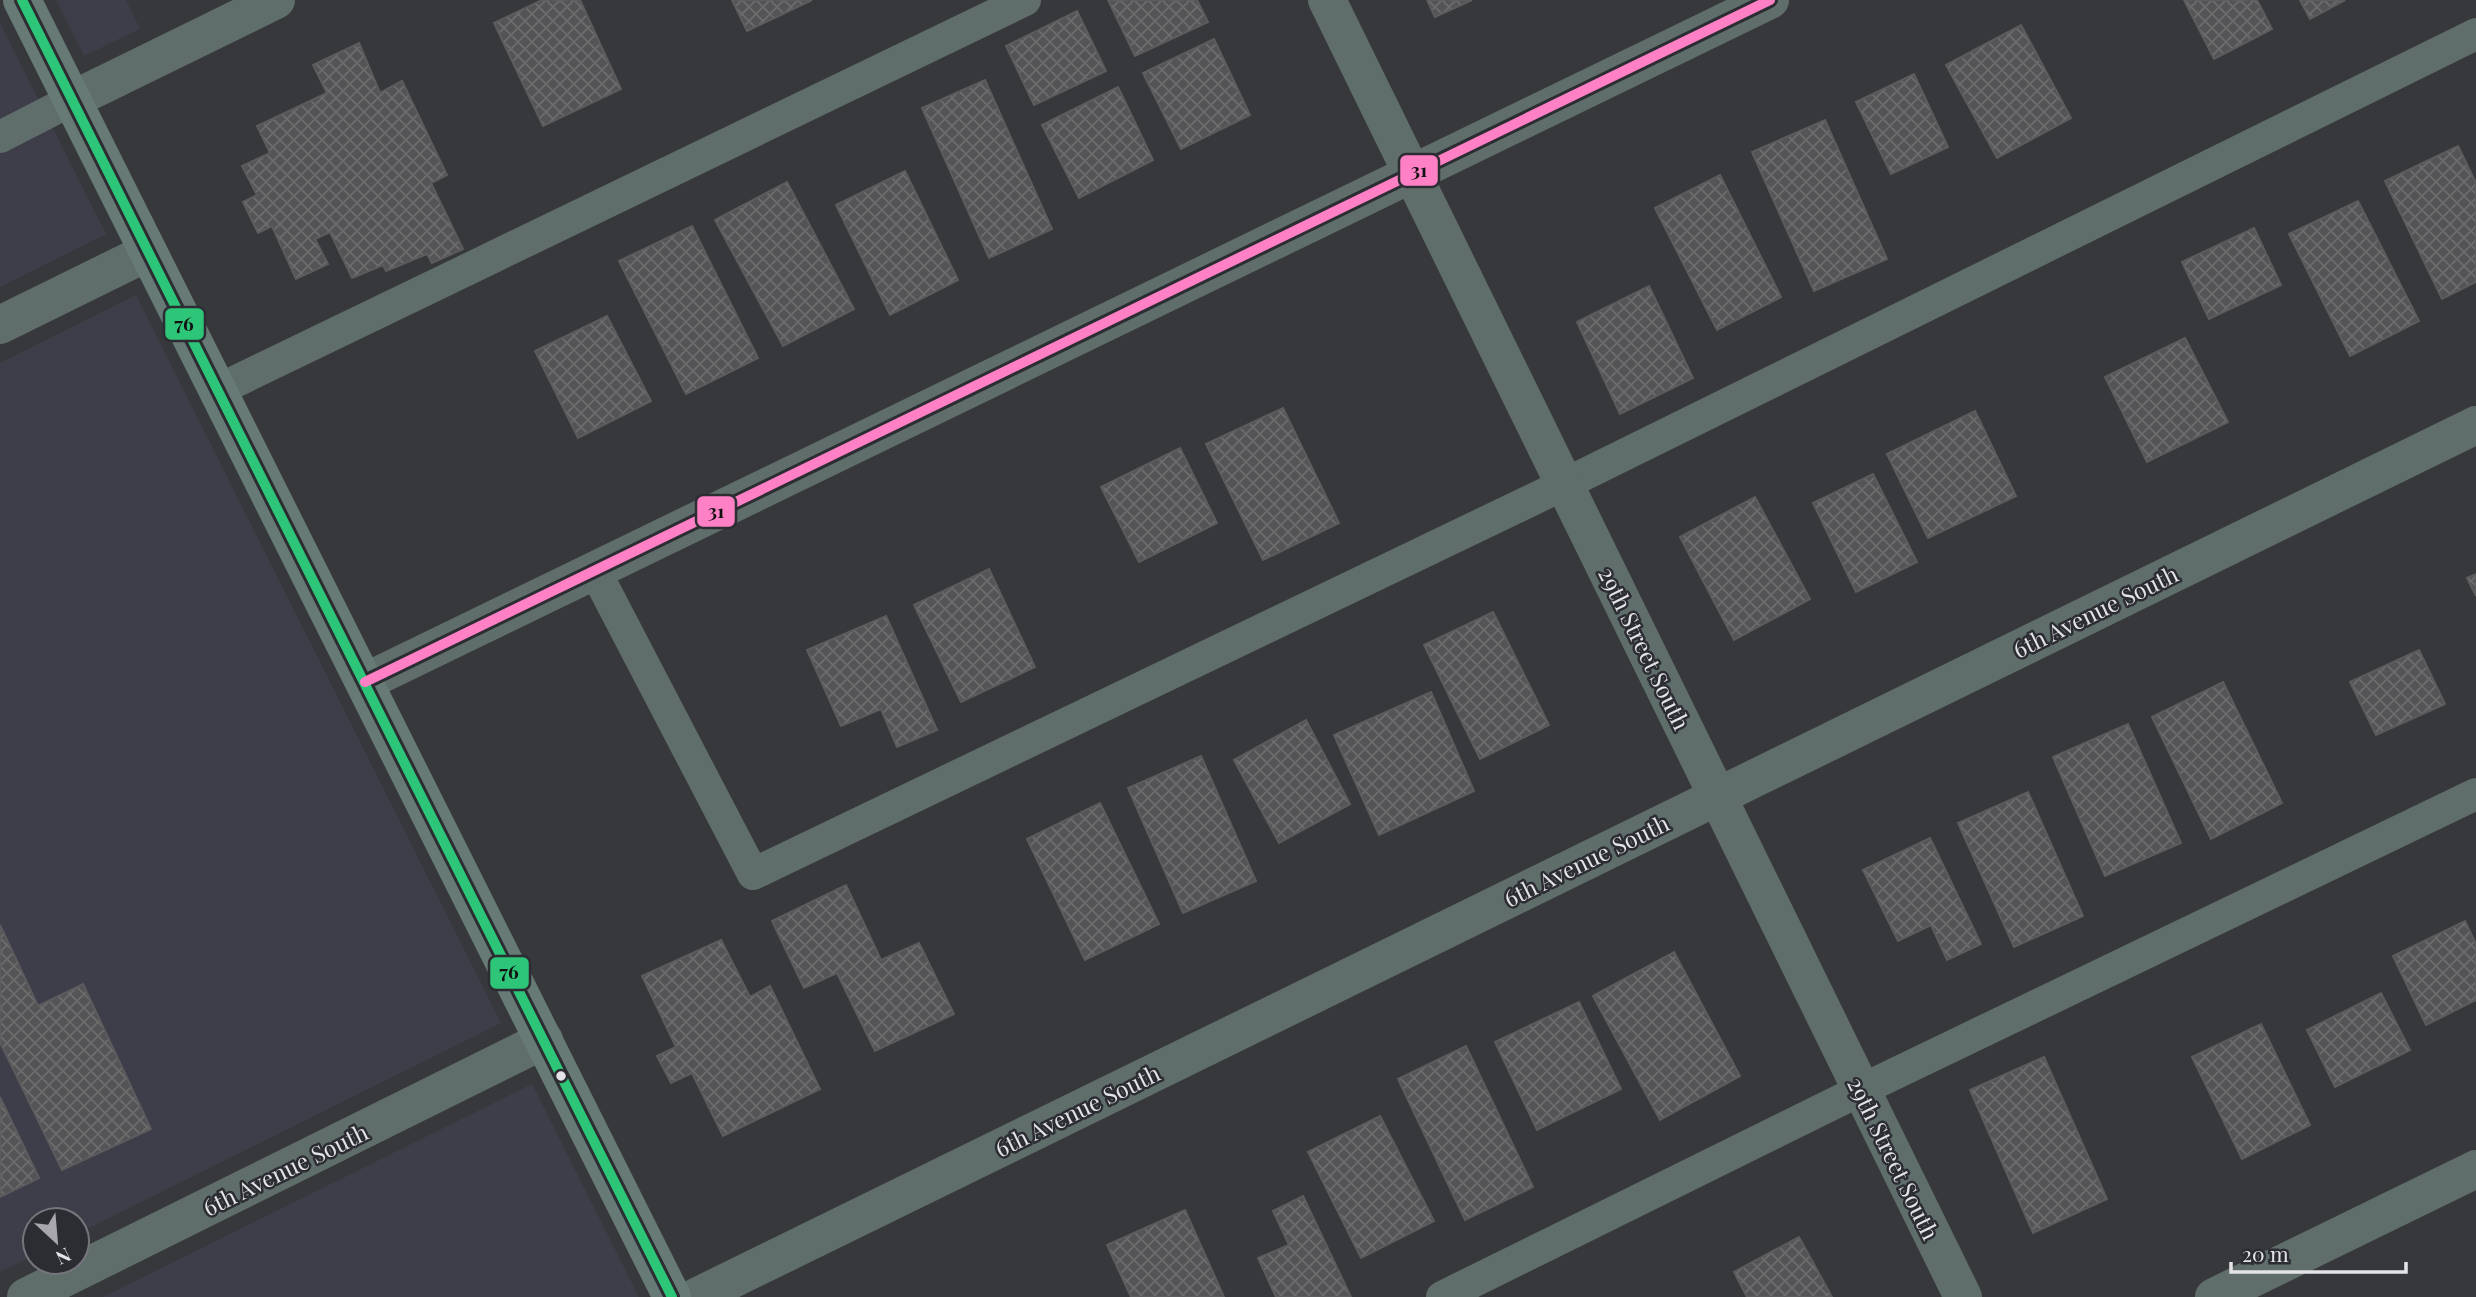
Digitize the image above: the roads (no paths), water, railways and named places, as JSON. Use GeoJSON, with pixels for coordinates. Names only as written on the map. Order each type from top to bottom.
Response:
{"type":"FeatureCollection","features":[{"type":"Feature","properties":{"kind":"street"},"geometry":{"type":"LineString","coordinates":[[22,0],[672,1297]]}},
{"type":"Feature","properties":{"kind":"street"},"geometry":{"type":"LineString","coordinates":[[72,100],[276,0]]}},
{"type":"Feature","properties":{"kind":"street","name":"29th Street South"},"geometry":{"type":"LineString","coordinates":[[1327,0],[1963,1297]]}},
{"type":"Feature","properties":{"kind":"street"},"geometry":{"type":"LineString","coordinates":[[365,682],[1770,0]]}},
{"type":"Feature","properties":{"kind":"street"},"geometry":{"type":"LineString","coordinates":[[0,325],[148,252]]}},
{"type":"Feature","properties":{"kind":"street","name":"6th Avenue South"},"geometry":{"type":"LineString","coordinates":[[696,1297],[2476,425]]}},
{"type":"Feature","properties":{"kind":"street","name":"6th Avenue South"},"geometry":{"type":"LineString","coordinates":[[26,1297],[544,1040]]}},
{"type":"Feature","properties":{"kind":"street"},"geometry":{"type":"LineString","coordinates":[[2214,1297],[2476,1169]]}},
{"type":"Feature","properties":{"kind":"lane"},"geometry":{"type":"LineString","coordinates":[[218,390],[1025,0]]}},
{"type":"Feature","properties":{"kind":"lane"},"geometry":{"type":"LineString","coordinates":[[595,571],[753,874],[1564,484],[2476,34]]}},
{"type":"Feature","properties":{"kind":"lane"},"geometry":{"type":"LineString","coordinates":[[0,137],[72,100]]}},
{"type":"Feature","properties":{"kind":"lane"},"geometry":{"type":"LineString","coordinates":[[1442,1297],[1861,1090],[2476,794]]}}]}
